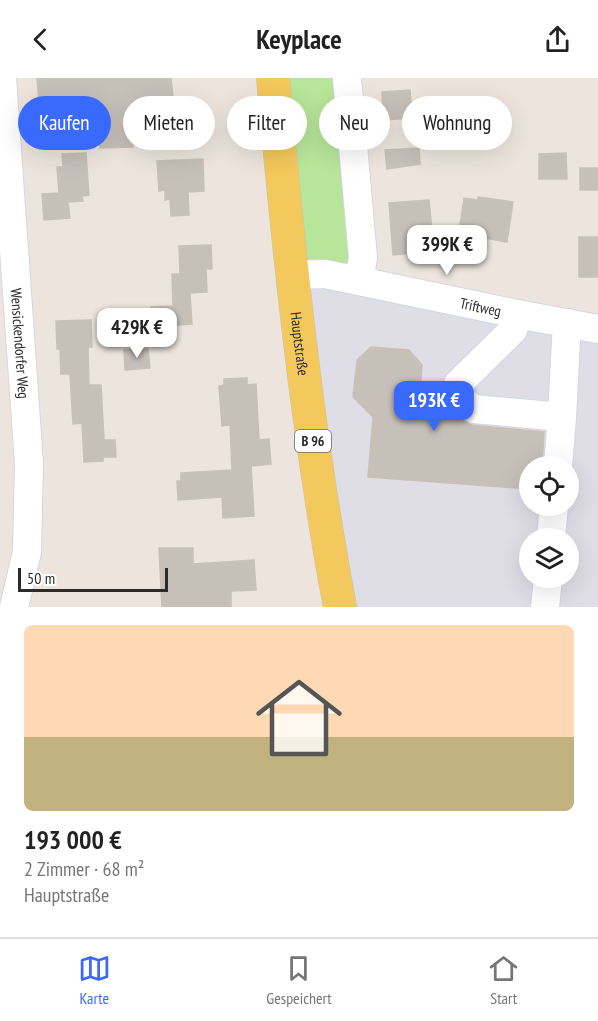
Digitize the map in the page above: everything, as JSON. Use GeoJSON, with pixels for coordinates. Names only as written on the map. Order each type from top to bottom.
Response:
{"type":"FeatureCollection","features":[{"type":"Feature","properties":{"kind":"main road","name":"Hauptstraße"},"geometry":{"type":"LineString","coordinates":[[273,78],[292,275],[317,472],[340,607]]}},
{"type":"Feature","properties":{"kind":"street","name":"Wensickendorfer Weg"},"geometry":{"type":"LineString","coordinates":[[2,78],[29,464],[27,552],[14,607]]}},
{"type":"Feature","properties":{"kind":"street"},"geometry":{"type":"LineString","coordinates":[[347,78],[363,258],[359,282]]}},
{"type":"Feature","properties":{"kind":"street","name":"Triftweg"},"geometry":{"type":"LineString","coordinates":[[292,275],[325,274],[598,329]]}},
{"type":"Feature","properties":{"kind":"street"},"geometry":{"type":"LineString","coordinates":[[517,314],[513,330],[458,384],[461,400],[474,409],[562,417]]}},
{"type":"Feature","properties":{"kind":"street"},"geometry":{"type":"LineString","coordinates":[[559,456],[568,323]]}},
{"type":"Feature","properties":{"kind":"street"},"geometry":{"type":"LineString","coordinates":[[545,607],[547,588]]}},
{"type":"Feature","properties":{"kind":"shaded area"},"geometry":{"type":"Polygon","coordinates":[[[308,282],[598,337],[598,607],[354,607],[308,282]]]}},
{"type":"Feature","properties":{"kind":"green space"},"geometry":{"type":"Polygon","coordinates":[[[285,78],[356,78],[358,96],[319,96],[319,150],[362,150],[375,293],[306,282],[292,150],[307,150],[307,96],[287,96],[285,78]]]}},
{"type":"Feature","properties":{"kind":"building"},"geometry":{"type":"Polygon","coordinates":[[[37,78],[171,78],[173,96],[123,96],[123,147],[111,148],[111,96],[38,96],[37,78]]]}},
{"type":"Feature","properties":{"kind":"building"},"geometry":{"type":"Polygon","coordinates":[[[410,90],[410,96],[402,96],[402,119],[390,120],[390,96],[382,96],[382,92],[410,90]]]}},
{"type":"Feature","properties":{"kind":"building"},"geometry":{"type":"Polygon","coordinates":[[[385,150],[419,150],[420,164],[387,169],[385,150]]]}},
{"type":"Feature","properties":{"kind":"building"},"geometry":{"type":"Polygon","coordinates":[[[86,153],[89,195],[82,196],[83,201],[68,202],[70,218],[44,220],[42,194],[59,193],[57,167],[63,167],[62,154],[86,153]]]}},
{"type":"Feature","properties":{"kind":"building"},"geometry":{"type":"Polygon","coordinates":[[[566,153],[567,179],[539,179],[539,154],[566,153]]]}},
{"type":"Feature","properties":{"kind":"building"},"geometry":{"type":"Polygon","coordinates":[[[203,159],[204,191],[188,192],[189,215],[171,216],[170,199],[165,200],[165,190],[159,191],[157,161],[203,159]]]}},
{"type":"Feature","properties":{"kind":"building"},"geometry":{"type":"Polygon","coordinates":[[[580,168],[598,168],[598,190],[580,190],[580,168]]]}},
{"type":"Feature","properties":{"kind":"building"},"geometry":{"type":"Polygon","coordinates":[[[478,197],[513,202],[507,242],[474,236],[475,228],[460,225],[464,198],[478,200],[478,197]]]}},
{"type":"Feature","properties":{"kind":"building"},"geometry":{"type":"Polygon","coordinates":[[[429,200],[434,251],[393,255],[389,203],[429,200]]]}},
{"type":"Feature","properties":{"kind":"building"},"geometry":{"type":"Polygon","coordinates":[[[579,237],[598,237],[598,277],[579,277],[579,237]]]}},
{"type":"Feature","properties":{"kind":"building"},"geometry":{"type":"Polygon","coordinates":[[[211,245],[212,269],[206,269],[207,292],[190,293],[192,324],[152,327],[151,307],[173,306],[172,274],[180,274],[179,246],[211,245]]]}},
{"type":"Feature","properties":{"kind":"building"},"geometry":{"type":"Polygon","coordinates":[[[91,320],[92,347],[88,347],[89,385],[101,385],[104,440],[115,440],[116,457],[103,457],[103,461],[84,462],[82,423],[73,424],[70,374],[61,374],[56,321],[91,320]]]}},
{"type":"Feature","properties":{"kind":"building"},"geometry":{"type":"Polygon","coordinates":[[[371,347],[409,350],[422,365],[420,395],[440,397],[438,417],[458,418],[472,425],[544,432],[543,456],[519,456],[519,488],[368,477],[373,417],[353,397],[357,360],[371,347]]]}},
{"type":"Feature","properties":{"kind":"building"},"geometry":{"type":"Polygon","coordinates":[[[148,349],[150,368],[125,370],[124,350],[148,349]]]}},
{"type":"Feature","properties":{"kind":"building"},"geometry":{"type":"Polygon","coordinates":[[[247,378],[247,385],[256,384],[259,440],[269,439],[271,464],[251,466],[254,516],[223,518],[222,497],[178,500],[177,481],[181,481],[181,473],[232,470],[230,425],[222,426],[219,386],[224,385],[224,379],[247,378]]]}},
{"type":"Feature","properties":{"kind":"building"},"geometry":{"type":"Polygon","coordinates":[[[159,548],[193,548],[193,564],[254,560],[256,590],[231,591],[231,607],[162,607],[159,548]]]}}]}
